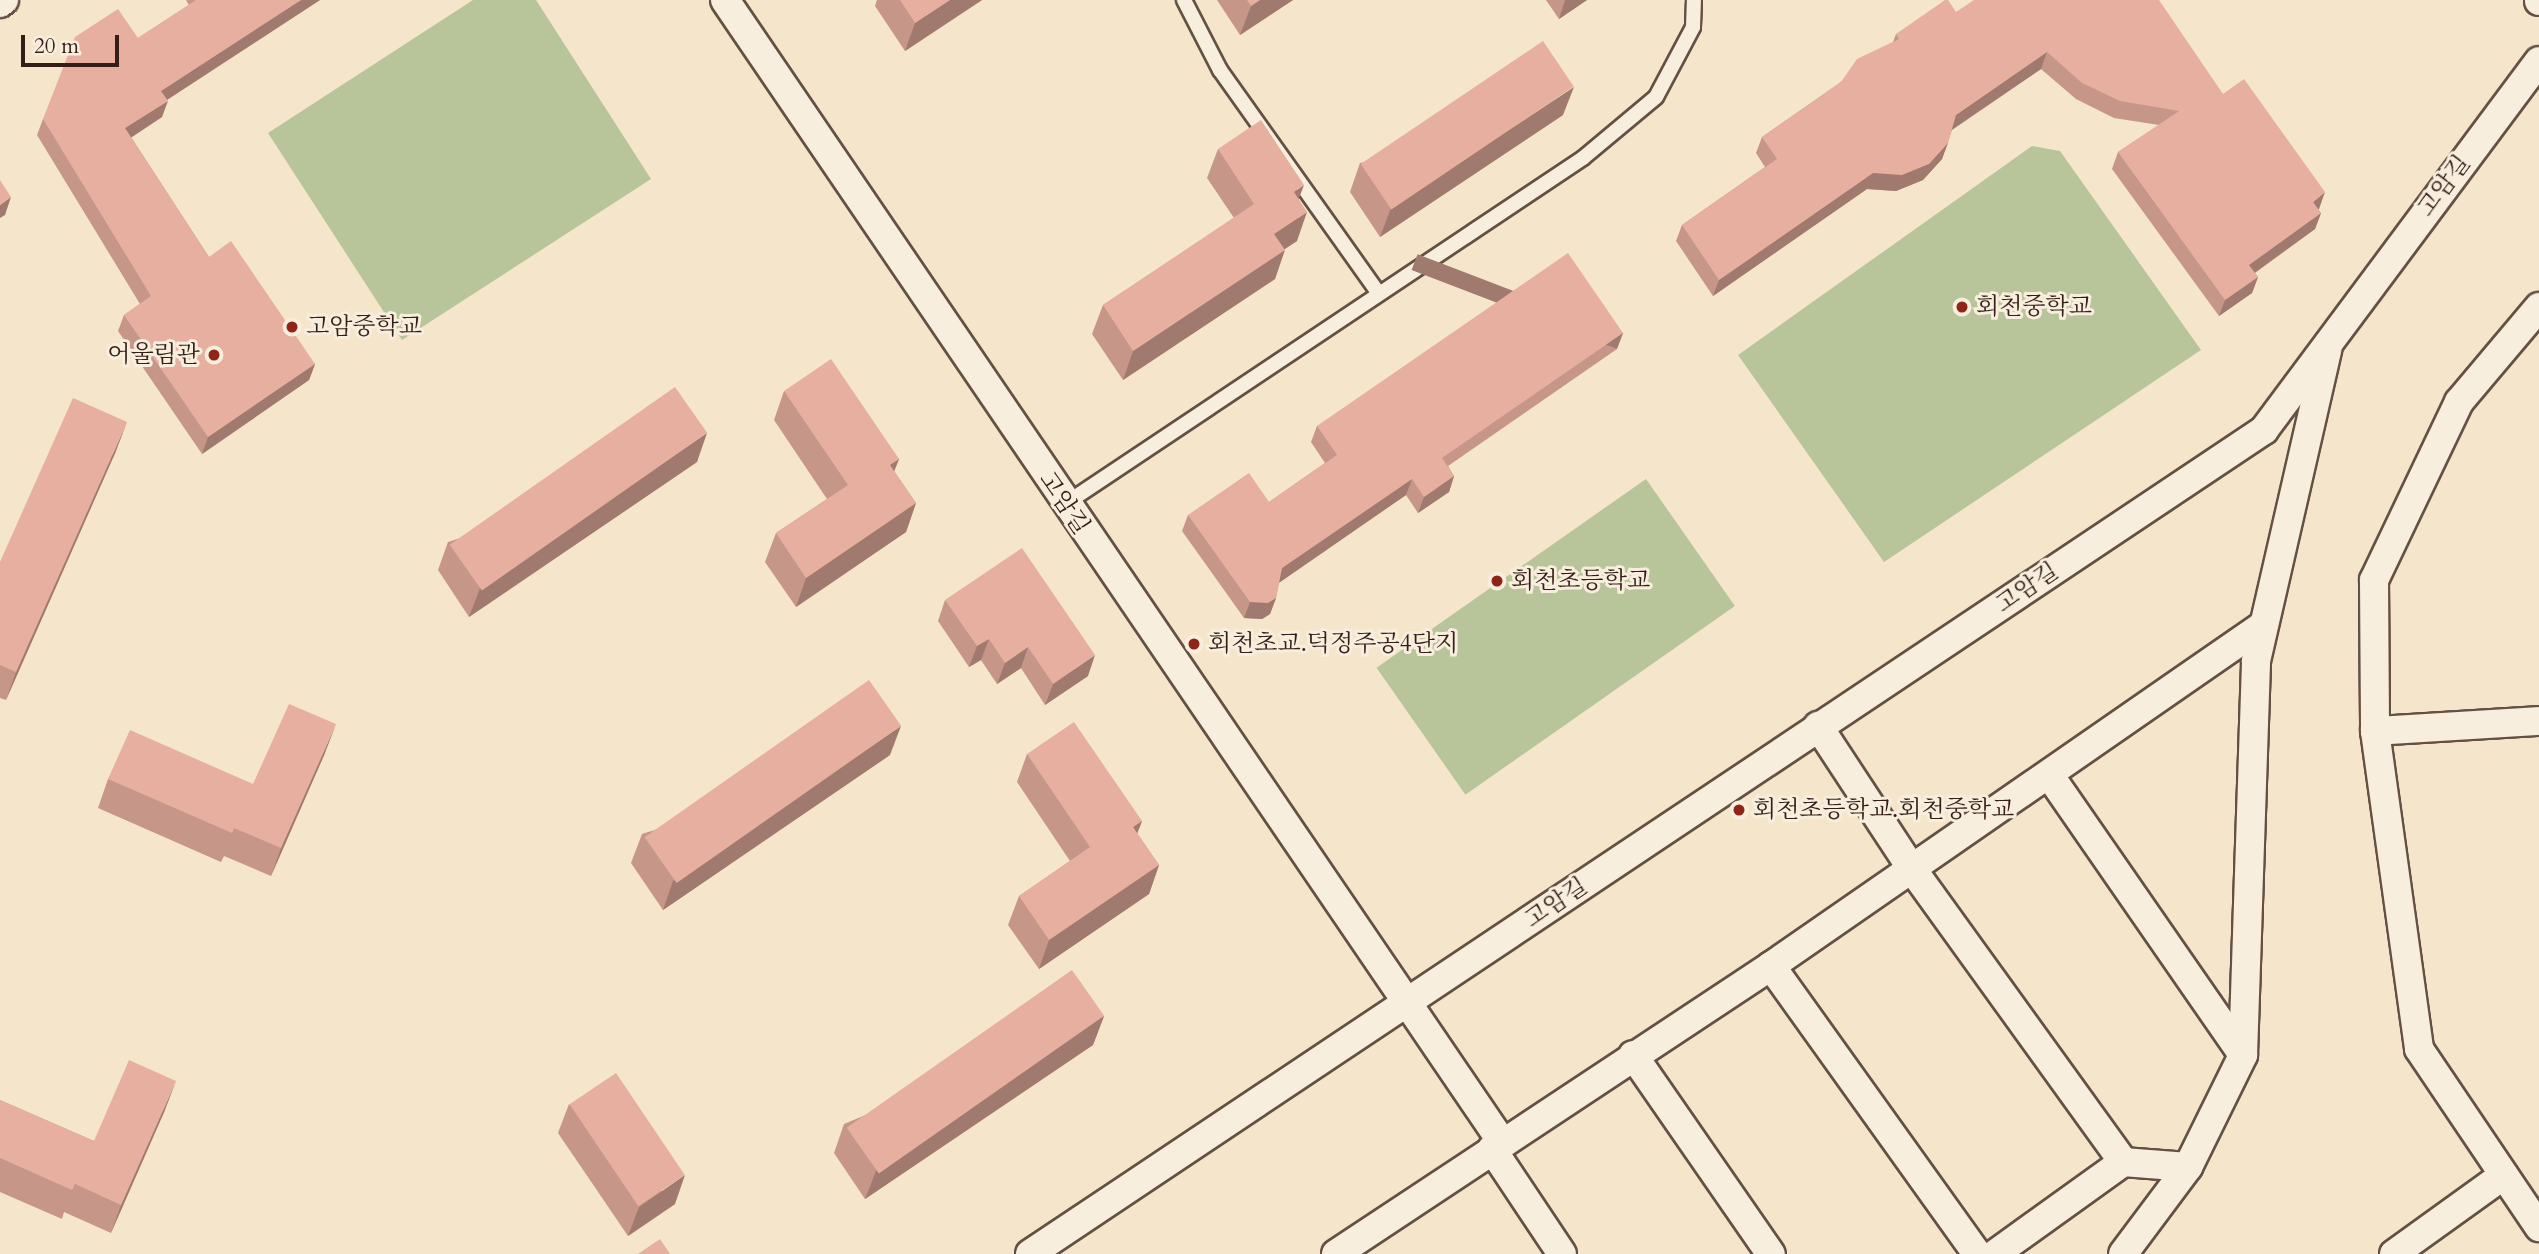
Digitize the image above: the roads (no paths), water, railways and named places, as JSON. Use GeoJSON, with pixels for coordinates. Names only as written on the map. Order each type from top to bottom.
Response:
{"type":"FeatureCollection","features":[{"type":"Feature","properties":{"kind":"street","name":"고암길"},"geometry":{"type":"LineString","coordinates":[[725,0],[1065,505],[1408,1002]]}},
{"type":"Feature","properties":{"kind":"street","name":"고암길"},"geometry":{"type":"LineString","coordinates":[[1030,1254],[2264,430],[2330,337],[2539,61]]}},
{"type":"Feature","properties":{"kind":"street"},"geometry":{"type":"LineString","coordinates":[[2539,307],[2459,402],[2374,580],[2375,731],[2419,1049],[2539,1227]]}},
{"type":"Feature","properties":{"kind":"street"},"geometry":{"type":"LineString","coordinates":[[2123,1254],[2188,1167],[2243,1055],[2256,661],[2330,337]]}},
{"type":"Feature","properties":{"kind":"street"},"geometry":{"type":"LineString","coordinates":[[1347,1251],[1497,1145],[1771,966],[2050,776],[2262,626]]}},
{"type":"Feature","properties":{"kind":"street"},"geometry":{"type":"LineString","coordinates":[[2375,731],[2539,722]]}},
{"type":"Feature","properties":{"kind":"street"},"geometry":{"type":"LineString","coordinates":[[1818,726],[1912,869],[2123,1162]]}},
{"type":"Feature","properties":{"kind":"street"},"geometry":{"type":"LineString","coordinates":[[2050,776],[2243,1055]]}},
{"type":"Feature","properties":{"kind":"street"},"geometry":{"type":"LineString","coordinates":[[1771,966],[1977,1254]]}},
{"type":"Feature","properties":{"kind":"street"},"geometry":{"type":"LineString","coordinates":[[1408,1002],[1562,1254]]}},
{"type":"Feature","properties":{"kind":"street"},"geometry":{"type":"LineString","coordinates":[[1633,1055],[1771,1254]]}},
{"type":"Feature","properties":{"kind":"street"},"geometry":{"type":"LineString","coordinates":[[1995,1254],[2123,1162],[2188,1167]]}},
{"type":"Feature","properties":{"kind":"street"},"geometry":{"type":"LineString","coordinates":[[2393,1254],[2504,1175]]}},
{"type":"Feature","properties":{"kind":"lane"},"geometry":{"type":"LineString","coordinates":[[1184,0],[1220,70],[1378,292]]}},
{"type":"Feature","properties":{"kind":"lane"},"geometry":{"type":"LineString","coordinates":[[1065,505],[1378,292],[1583,158],[1656,97],[1693,27],[1694,0]]}},
{"type":"Feature","properties":{"kind":"place","name":"회천중학교"},"geometry":{"type":"Point","coordinates":[1962,307]}},
{"type":"Feature","properties":{"kind":"place","name":"고암중학교"},"geometry":{"type":"Point","coordinates":[292,327]}},
{"type":"Feature","properties":{"kind":"place","name":"어울림관"},"geometry":{"type":"Point","coordinates":[214,355]}},
{"type":"Feature","properties":{"kind":"place","name":"회천초등학교"},"geometry":{"type":"Point","coordinates":[1497,581]}},
{"type":"Feature","properties":{"kind":"place","name":"회천초교.덕정주공4단지"},"geometry":{"type":"Point","coordinates":[1194,644]}},
{"type":"Feature","properties":{"kind":"place","name":"회천초등학교.회천중학교"},"geometry":{"type":"Point","coordinates":[1739,810]}}]}
